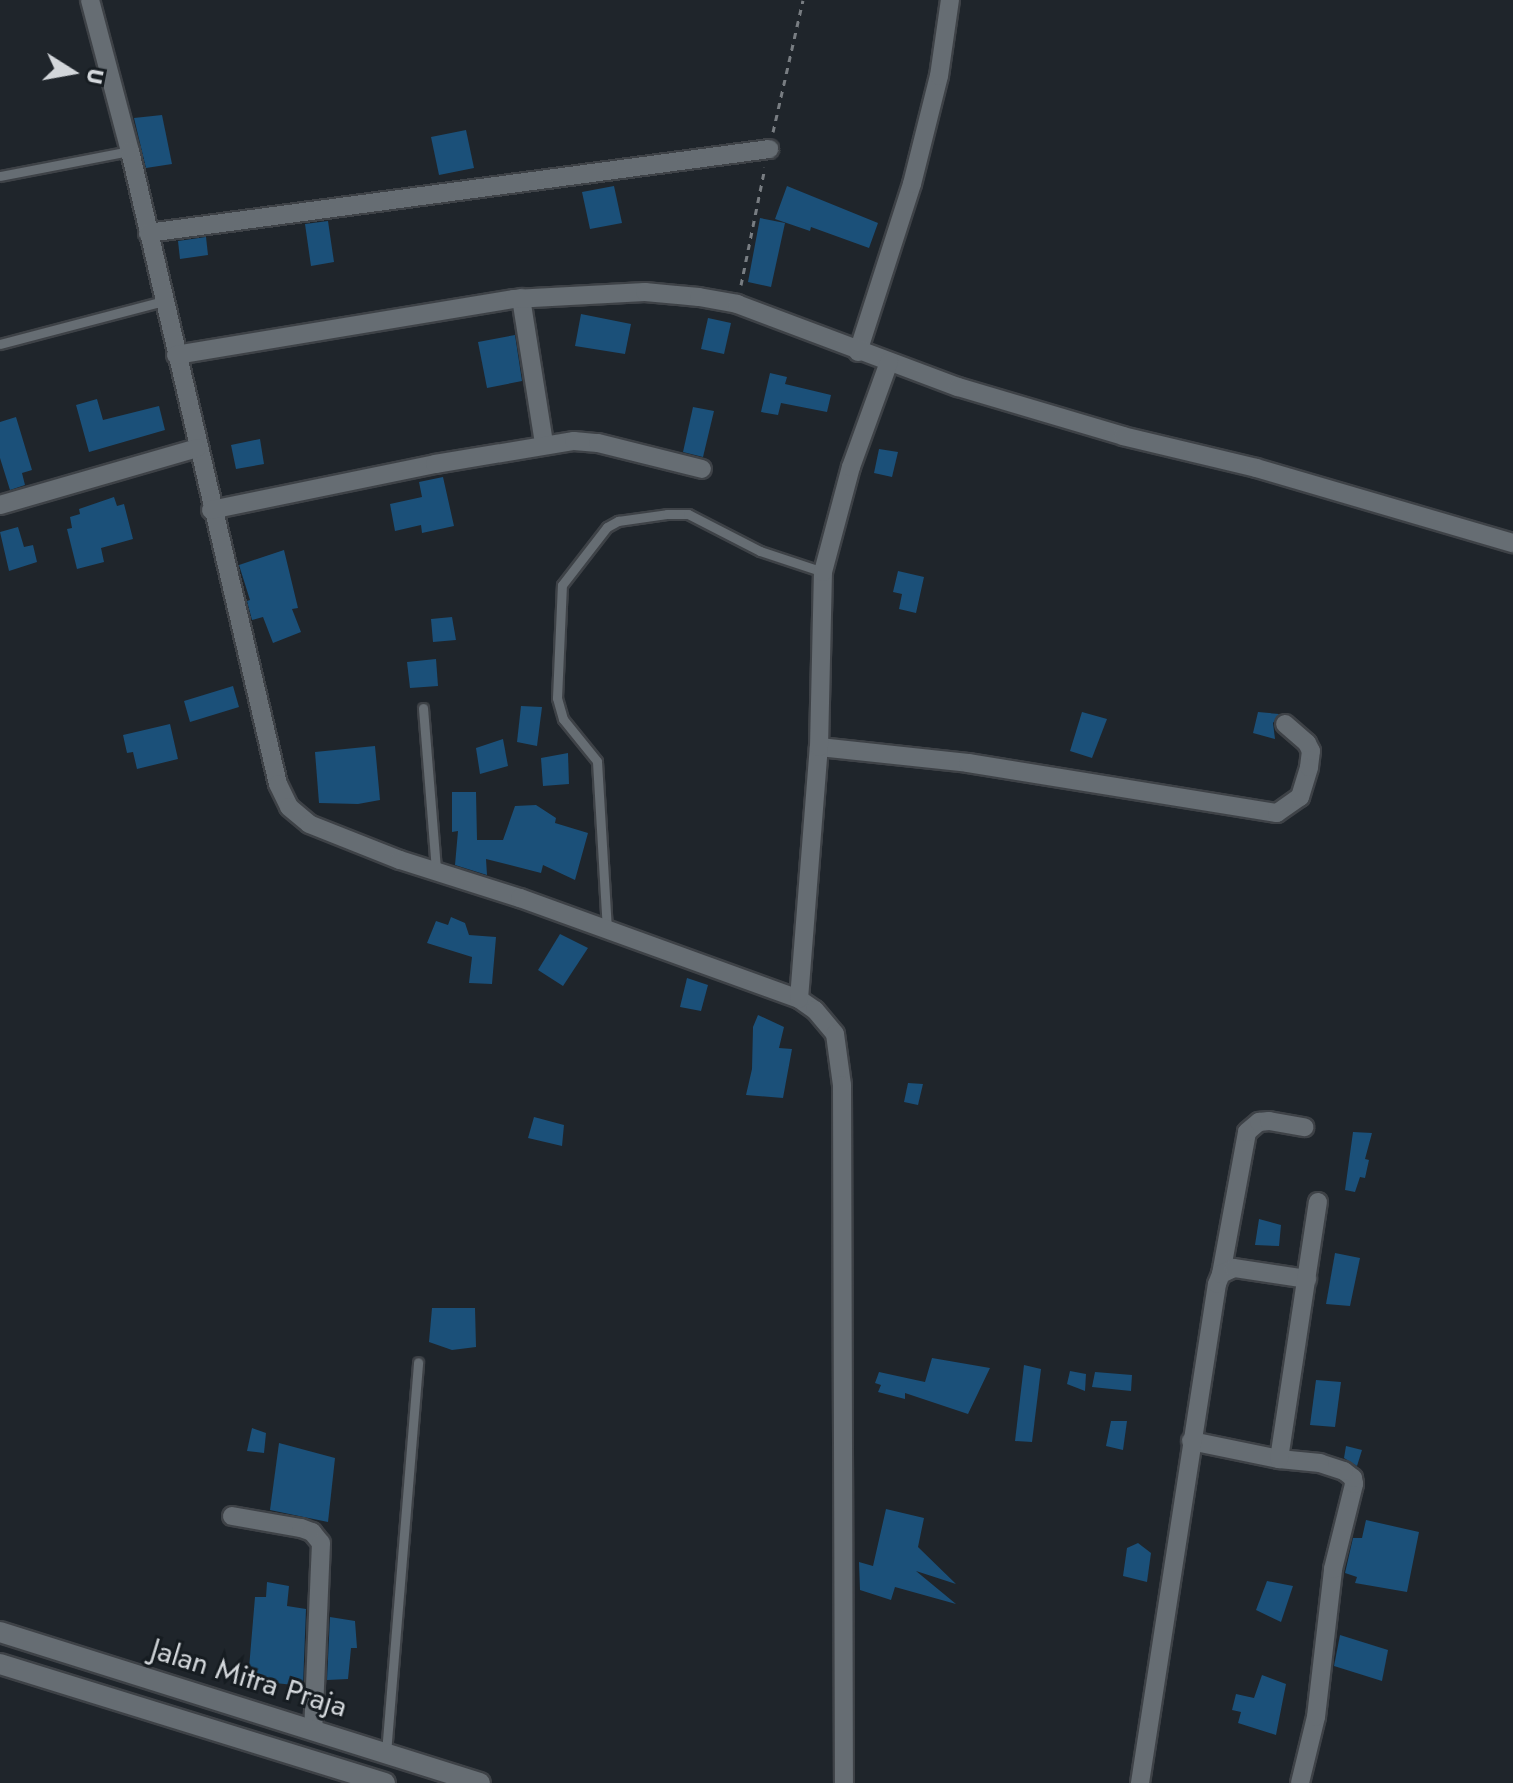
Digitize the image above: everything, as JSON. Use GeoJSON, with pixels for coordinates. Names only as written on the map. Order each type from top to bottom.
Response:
{"type":"FeatureCollection","features":[{"type":"Feature","properties":{"kind":"street"},"geometry":{"type":"LineString","coordinates":[[90,0],[130,151],[211,510],[283,798],[298,817],[309,824],[400,860],[799,999],[826,1020],[835,1034],[842,1085],[844,1783]]}},
{"type":"Feature","properties":{"kind":"street"},"geometry":{"type":"LineString","coordinates":[[858,352],[912,184],[939,76],[950,0]]}},
{"type":"Feature","properties":{"kind":"street"},"geometry":{"type":"LineString","coordinates":[[148,233],[769,149]]}},
{"type":"Feature","properties":{"kind":"street"},"geometry":{"type":"LineString","coordinates":[[176,355],[521,298],[645,292],[699,297],[737,304],[858,352],[1123,436],[1256,468],[1513,543]]}},
{"type":"Feature","properties":{"kind":"street"},"geometry":{"type":"LineString","coordinates":[[521,298],[544,444]]}},
{"type":"Feature","properties":{"kind":"street"},"geometry":{"type":"LineString","coordinates":[[799,999],[819,747],[823,572],[851,467],[889,362]]}},
{"type":"Feature","properties":{"kind":"street"},"geometry":{"type":"LineString","coordinates":[[211,510],[544,444],[598,443],[702,469]]}},
{"type":"Feature","properties":{"kind":"street"},"geometry":{"type":"LineString","coordinates":[[0,505],[197,448]]}},
{"type":"Feature","properties":{"kind":"street"},"geometry":{"type":"LineString","coordinates":[[819,747],[983,765],[1277,813],[1300,797],[1311,751],[1307,743],[1285,724]]}},
{"type":"Feature","properties":{"kind":"street"},"geometry":{"type":"LineString","coordinates":[[1140,1783],[1191,1441],[1229,1215],[1247,1132],[1259,1122],[1269,1121],[1304,1127]]}},
{"type":"Feature","properties":{"kind":"street"},"geometry":{"type":"LineString","coordinates":[[1279,1459],[1318,1202]]}},
{"type":"Feature","properties":{"kind":"street"},"geometry":{"type":"LineString","coordinates":[[1221,1274],[1226,1270],[1245,1269],[1307,1279]]}},
{"type":"Feature","properties":{"kind":"street"},"geometry":{"type":"LineString","coordinates":[[1191,1441],[1279,1459],[1320,1463],[1344,1471],[1353,1478],[1333,1569],[1316,1717],[1300,1783]]}},
{"type":"Feature","properties":{"kind":"street"},"geometry":{"type":"LineString","coordinates":[[232,1516],[301,1528],[312,1532],[321,1543],[313,1730]]}},
{"type":"Feature","properties":{"kind":"street","name":"Jalan Mitra Praja"},"geometry":{"type":"LineString","coordinates":[[0,1632],[480,1783]]}},
{"type":"Feature","properties":{"kind":"street","name":"Jalan Mitra Praja"},"geometry":{"type":"LineString","coordinates":[[0,1664],[385,1783]]}},
{"type":"Feature","properties":{"kind":"lane"},"geometry":{"type":"LineString","coordinates":[[0,176],[130,151]]}},
{"type":"Feature","properties":{"kind":"lane"},"geometry":{"type":"LineString","coordinates":[[0,344],[164,301]]}},
{"type":"Feature","properties":{"kind":"lane"},"geometry":{"type":"LineString","coordinates":[[607,930],[597,761],[563,719],[557,698],[562,585],[607,527],[618,521],[667,514],[688,514],[760,551],[823,572]]}},
{"type":"Feature","properties":{"kind":"lane"},"geometry":{"type":"LineString","coordinates":[[423,708],[436,870]]}},
{"type":"Feature","properties":{"kind":"lane"},"geometry":{"type":"LineString","coordinates":[[386,1753],[418,1362]]}},
{"type":"Feature","properties":{"kind":"building"},"geometry":{"type":"Polygon","coordinates":[[[162,115],[172,164],[146,168],[134,118],[162,115]]]}},
{"type":"Feature","properties":{"kind":"building"},"geometry":{"type":"Polygon","coordinates":[[[466,130],[474,168],[439,175],[431,137],[466,130]]]}},
{"type":"Feature","properties":{"kind":"building"},"geometry":{"type":"Polygon","coordinates":[[[614,186],[622,223],[590,229],[582,192],[614,186]]]}},
{"type":"Feature","properties":{"kind":"building"},"geometry":{"type":"Polygon","coordinates":[[[787,186],[878,223],[869,248],[811,227],[810,231],[775,219],[787,186]]]}},
{"type":"Feature","properties":{"kind":"building"},"geometry":{"type":"Polygon","coordinates":[[[760,218],[785,223],[771,287],[748,282],[760,218]]]}},
{"type":"Feature","properties":{"kind":"building"},"geometry":{"type":"Polygon","coordinates":[[[328,221],[334,262],[311,266],[305,224],[328,221]]]}},
{"type":"Feature","properties":{"kind":"building"},"geometry":{"type":"Polygon","coordinates":[[[206,237],[208,255],[180,259],[178,241],[206,237]]]}},
{"type":"Feature","properties":{"kind":"building"},"geometry":{"type":"Polygon","coordinates":[[[581,314],[631,324],[625,354],[575,346],[581,314]]]}},
{"type":"Feature","properties":{"kind":"building"},"geometry":{"type":"Polygon","coordinates":[[[708,318],[731,323],[724,354],[701,349],[708,318]]]}},
{"type":"Feature","properties":{"kind":"building"},"geometry":{"type":"Polygon","coordinates":[[[515,335],[522,381],[487,388],[478,342],[515,335]]]}},
{"type":"Feature","properties":{"kind":"building"},"geometry":{"type":"Polygon","coordinates":[[[770,373],[787,377],[785,384],[831,395],[827,412],[781,403],[778,415],[761,412],[770,373]]]}},
{"type":"Feature","properties":{"kind":"building"},"geometry":{"type":"Polygon","coordinates":[[[97,399],[103,420],[159,406],[165,430],[89,452],[76,405],[97,399]]]}},
{"type":"Feature","properties":{"kind":"building"},"geometry":{"type":"Polygon","coordinates":[[[693,407],[714,411],[703,457],[683,452],[693,407]]]}},
{"type":"Feature","properties":{"kind":"building"},"geometry":{"type":"Polygon","coordinates":[[[16,417],[32,470],[22,473],[25,485],[10,490],[0,458],[0,422],[16,417]]]}},
{"type":"Feature","properties":{"kind":"building"},"geometry":{"type":"Polygon","coordinates":[[[260,439],[264,464],[236,469],[231,445],[260,439]]]}},
{"type":"Feature","properties":{"kind":"building"},"geometry":{"type":"Polygon","coordinates":[[[879,449],[898,452],[892,477],[874,473],[879,449]]]}},
{"type":"Feature","properties":{"kind":"building"},"geometry":{"type":"Polygon","coordinates":[[[443,477],[454,526],[422,533],[421,525],[395,531],[390,504],[422,497],[419,482],[443,477]]]}},
{"type":"Feature","properties":{"kind":"building"},"geometry":{"type":"Polygon","coordinates":[[[114,497],[117,506],[124,504],[133,539],[101,548],[104,562],[77,569],[67,529],[72,528],[70,517],[80,514],[79,509],[114,497]]]}},
{"type":"Feature","properties":{"kind":"building"},"geometry":{"type":"Polygon","coordinates":[[[18,527],[24,547],[33,545],[37,562],[9,571],[0,532],[18,527]]]}},
{"type":"Feature","properties":{"kind":"building"},"geometry":{"type":"Polygon","coordinates":[[[284,550],[298,608],[292,609],[301,632],[273,643],[263,617],[252,620],[247,601],[250,600],[239,565],[284,550]]]}},
{"type":"Feature","properties":{"kind":"building"},"geometry":{"type":"Polygon","coordinates":[[[898,571],[924,577],[916,613],[899,609],[902,594],[893,592],[898,571]]]}},
{"type":"Feature","properties":{"kind":"building"},"geometry":{"type":"Polygon","coordinates":[[[452,617],[456,640],[433,642],[431,619],[452,617]]]}},
{"type":"Feature","properties":{"kind":"building"},"geometry":{"type":"Polygon","coordinates":[[[436,659],[438,686],[410,688],[407,662],[436,659]]]}},
{"type":"Feature","properties":{"kind":"building"},"geometry":{"type":"Polygon","coordinates":[[[233,686],[239,707],[190,722],[184,701],[233,686]]]}},
{"type":"Feature","properties":{"kind":"building"},"geometry":{"type":"Polygon","coordinates":[[[521,706],[542,707],[537,746],[517,742],[521,706]]]}},
{"type":"Feature","properties":{"kind":"building"},"geometry":{"type":"Polygon","coordinates":[[[1082,712],[1107,719],[1092,758],[1070,751],[1082,712]]]}},
{"type":"Feature","properties":{"kind":"building"},"geometry":{"type":"Polygon","coordinates":[[[1258,712],[1279,714],[1273,723],[1275,739],[1253,733],[1258,712]]]}},
{"type":"Feature","properties":{"kind":"building"},"geometry":{"type":"Polygon","coordinates":[[[170,724],[178,759],[137,769],[133,752],[127,753],[123,735],[170,724]]]}},
{"type":"Feature","properties":{"kind":"building"},"geometry":{"type":"Polygon","coordinates":[[[503,739],[508,766],[480,774],[476,748],[503,739]]]}},
{"type":"Feature","properties":{"kind":"building"},"geometry":{"type":"Polygon","coordinates":[[[375,746],[380,800],[358,804],[319,803],[315,752],[375,746]]]}},
{"type":"Feature","properties":{"kind":"building"},"geometry":{"type":"Polygon","coordinates":[[[568,753],[569,784],[543,786],[541,758],[568,753]]]}},
{"type":"Feature","properties":{"kind":"building"},"geometry":{"type":"Polygon","coordinates":[[[452,792],[476,792],[477,840],[503,840],[515,806],[536,805],[556,818],[555,823],[588,833],[575,880],[543,865],[541,873],[486,859],[487,875],[455,865],[458,831],[452,832],[452,792]]]}},
{"type":"Feature","properties":{"kind":"building"},"geometry":{"type":"Polygon","coordinates":[[[451,917],[465,923],[469,935],[496,937],[492,984],[469,983],[472,957],[427,943],[436,921],[448,925],[451,917]]]}},
{"type":"Feature","properties":{"kind":"building"},"geometry":{"type":"Polygon","coordinates":[[[560,934],[588,948],[563,986],[538,970],[560,934]]]}},
{"type":"Feature","properties":{"kind":"building"},"geometry":{"type":"Polygon","coordinates":[[[687,978],[708,985],[701,1011],[680,1007],[687,978]]]}},
{"type":"Feature","properties":{"kind":"building"},"geometry":{"type":"Polygon","coordinates":[[[758,1015],[784,1027],[779,1048],[792,1049],[783,1098],[746,1095],[752,1069],[753,1027],[758,1015]]]}},
{"type":"Feature","properties":{"kind":"building"},"geometry":{"type":"Polygon","coordinates":[[[908,1083],[923,1084],[918,1105],[904,1102],[908,1083]]]}},
{"type":"Feature","properties":{"kind":"building"},"geometry":{"type":"Polygon","coordinates":[[[534,1117],[564,1125],[562,1146],[528,1138],[534,1117]]]}},
{"type":"Feature","properties":{"kind":"building"},"geometry":{"type":"Polygon","coordinates":[[[1353,1132],[1372,1133],[1365,1159],[1369,1160],[1365,1178],[1360,1177],[1355,1192],[1345,1190],[1353,1132]]]}},
{"type":"Feature","properties":{"kind":"building"},"geometry":{"type":"Polygon","coordinates":[[[1259,1219],[1281,1225],[1279,1246],[1255,1245],[1259,1219]]]}},
{"type":"Feature","properties":{"kind":"building"},"geometry":{"type":"Polygon","coordinates":[[[1335,1253],[1360,1258],[1350,1306],[1326,1304],[1335,1253]]]}},
{"type":"Feature","properties":{"kind":"building"},"geometry":{"type":"Polygon","coordinates":[[[432,1308],[475,1308],[476,1347],[452,1350],[429,1342],[432,1308]]]}},
{"type":"Feature","properties":{"kind":"building"},"geometry":{"type":"Polygon","coordinates":[[[932,1358],[990,1368],[968,1414],[905,1393],[905,1399],[878,1392],[881,1385],[875,1383],[879,1372],[925,1382],[932,1358]]]}},
{"type":"Feature","properties":{"kind":"building"},"geometry":{"type":"Polygon","coordinates":[[[1024,1365],[1041,1369],[1032,1442],[1015,1441],[1024,1365]]]}},
{"type":"Feature","properties":{"kind":"building"},"geometry":{"type":"Polygon","coordinates":[[[1070,1371],[1086,1374],[1085,1391],[1067,1384],[1070,1371]]]}},
{"type":"Feature","properties":{"kind":"building"},"geometry":{"type":"Polygon","coordinates":[[[1095,1372],[1132,1375],[1131,1391],[1092,1387],[1095,1372]]]}},
{"type":"Feature","properties":{"kind":"building"},"geometry":{"type":"Polygon","coordinates":[[[1316,1380],[1341,1382],[1335,1427],[1310,1425],[1316,1380]]]}},
{"type":"Feature","properties":{"kind":"building"},"geometry":{"type":"Polygon","coordinates":[[[1111,1421],[1127,1421],[1123,1450],[1106,1446],[1111,1421]]]}},
{"type":"Feature","properties":{"kind":"building"},"geometry":{"type":"Polygon","coordinates":[[[252,1428],[266,1433],[264,1453],[247,1451],[252,1428]]]}},
{"type":"Feature","properties":{"kind":"building"},"geometry":{"type":"Polygon","coordinates":[[[279,1443],[335,1458],[328,1522],[270,1510],[279,1443]]]}},
{"type":"Feature","properties":{"kind":"building"},"geometry":{"type":"Polygon","coordinates":[[[1346,1446],[1362,1450],[1357,1466],[1344,1458],[1346,1446]]]}},
{"type":"Feature","properties":{"kind":"building"},"geometry":{"type":"Polygon","coordinates":[[[886,1509],[924,1518],[918,1547],[956,1584],[916,1571],[956,1604],[895,1587],[891,1600],[860,1590],[859,1562],[873,1566],[886,1509]]]}},
{"type":"Feature","properties":{"kind":"building"},"geometry":{"type":"Polygon","coordinates":[[[1366,1520],[1419,1532],[1407,1592],[1355,1583],[1357,1577],[1345,1573],[1353,1538],[1362,1538],[1366,1520]]]}},
{"type":"Feature","properties":{"kind":"building"},"geometry":{"type":"Polygon","coordinates":[[[1138,1543],[1151,1553],[1147,1582],[1123,1576],[1127,1548],[1138,1543]]]}},
{"type":"Feature","properties":{"kind":"building"},"geometry":{"type":"Polygon","coordinates":[[[1267,1581],[1293,1586],[1281,1622],[1256,1610],[1267,1581]]]}},
{"type":"Feature","properties":{"kind":"building"},"geometry":{"type":"Polygon","coordinates":[[[267,1582],[289,1586],[287,1606],[306,1609],[303,1686],[248,1680],[255,1597],[266,1597],[267,1582]]]}},
{"type":"Feature","properties":{"kind":"building"},"geometry":{"type":"Polygon","coordinates":[[[330,1617],[355,1621],[357,1648],[351,1648],[348,1679],[327,1680],[330,1617]]]}},
{"type":"Feature","properties":{"kind":"building"},"geometry":{"type":"Polygon","coordinates":[[[1340,1635],[1388,1650],[1382,1681],[1334,1666],[1340,1635]]]}},
{"type":"Feature","properties":{"kind":"building"},"geometry":{"type":"Polygon","coordinates":[[[1262,1675],[1286,1684],[1276,1735],[1238,1723],[1241,1712],[1232,1710],[1236,1694],[1254,1698],[1262,1675]]]}}]}
